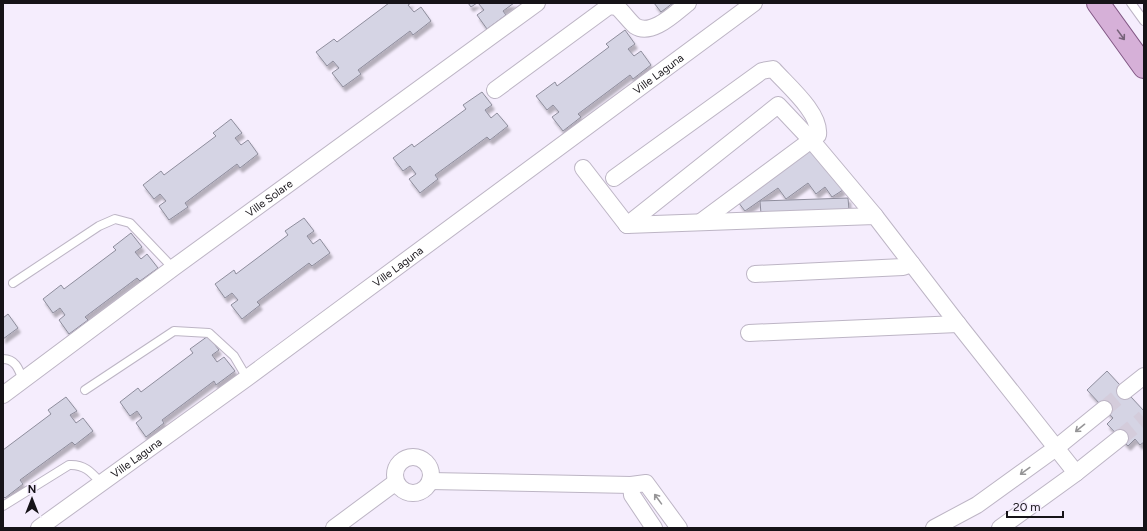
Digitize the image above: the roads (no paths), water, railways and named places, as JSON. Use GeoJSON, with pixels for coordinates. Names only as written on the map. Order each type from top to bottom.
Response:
{"type":"FeatureCollection","features":[{"type":"Feature","properties":{"kind":"main road"},"geometry":{"type":"LineString","coordinates":[[1098,3],[1144,67]]}},
{"type":"Feature","properties":{"kind":"street","name":"Ville Solare"},"geometry":{"type":"LineString","coordinates":[[3,395],[173,268],[537,3]]}},
{"type":"Feature","properties":{"kind":"street"},"geometry":{"type":"LineString","coordinates":[[495,90],[609,6],[618,7],[635,26],[650,28],[668,18],[688,3]]}},
{"type":"Feature","properties":{"kind":"street","name":"Ville Laguna"},"geometry":{"type":"LineString","coordinates":[[39,528],[247,378],[754,3]]}},
{"type":"Feature","properties":{"kind":"street"},"geometry":{"type":"LineString","coordinates":[[614,178],[762,71],[773,69],[810,110],[819,128],[818,135],[812,141],[702,221]]}},
{"type":"Feature","properties":{"kind":"street"},"geometry":{"type":"LineString","coordinates":[[627,225],[778,105],[812,141],[875,216],[1076,473]]}},
{"type":"Feature","properties":{"kind":"street"},"geometry":{"type":"LineString","coordinates":[[583,168],[627,225]]}},
{"type":"Feature","properties":{"kind":"street"},"geometry":{"type":"LineString","coordinates":[[627,225],[702,221],[875,216]]}},
{"type":"Feature","properties":{"kind":"street"},"geometry":{"type":"LineString","coordinates":[[755,274],[903,267],[912,264]]}},
{"type":"Feature","properties":{"kind":"street"},"geometry":{"type":"LineString","coordinates":[[749,332],[958,324]]}},
{"type":"Feature","properties":{"kind":"street"},"geometry":{"type":"LineString","coordinates":[[1125,391],[1144,376]]}},
{"type":"Feature","properties":{"kind":"street"},"geometry":{"type":"LineString","coordinates":[[934,528],[977,505],[1056,448],[1104,409]]}},
{"type":"Feature","properties":{"kind":"street"},"geometry":{"type":"LineString","coordinates":[[1000,528],[1076,473],[1120,438]]}},
{"type":"Feature","properties":{"kind":"street"},"geometry":{"type":"LineString","coordinates":[[413,457],[426,462],[431,474],[430,481],[426,487],[413,493],[406,492],[396,482],[396,468],[406,458],[413,457]]}},
{"type":"Feature","properties":{"kind":"street"},"geometry":{"type":"LineString","coordinates":[[430,481],[630,485],[646,483],[679,528]]}},
{"type":"Feature","properties":{"kind":"street"},"geometry":{"type":"LineString","coordinates":[[334,528],[396,482]]}},
{"type":"Feature","properties":{"kind":"street"},"geometry":{"type":"LineString","coordinates":[[630,485],[632,495],[654,528]]}},
{"type":"Feature","properties":{"kind":"lane"},"geometry":{"type":"LineString","coordinates":[[1131,3],[1144,21]]}},
{"type":"Feature","properties":{"kind":"lane"},"geometry":{"type":"LineString","coordinates":[[13,283],[99,226],[115,220],[130,223],[173,268]]}},
{"type":"Feature","properties":{"kind":"lane"},"geometry":{"type":"LineString","coordinates":[[85,390],[174,331],[209,333],[234,356],[247,378]]}},
{"type":"Feature","properties":{"kind":"lane"},"geometry":{"type":"LineString","coordinates":[[3,359],[8,359],[16,364],[23,380]]}},
{"type":"Feature","properties":{"kind":"lane"},"geometry":{"type":"LineString","coordinates":[[3,506],[69,465],[77,464],[85,467],[102,484]]}},
{"type":"Feature","properties":{"kind":"tunnel"},"geometry":{"type":"LineString","coordinates":[[1104,409],[1125,391]]}},
{"type":"Feature","properties":{"kind":"tunnel"},"geometry":{"type":"LineString","coordinates":[[1120,438],[1144,418]]}}]}
